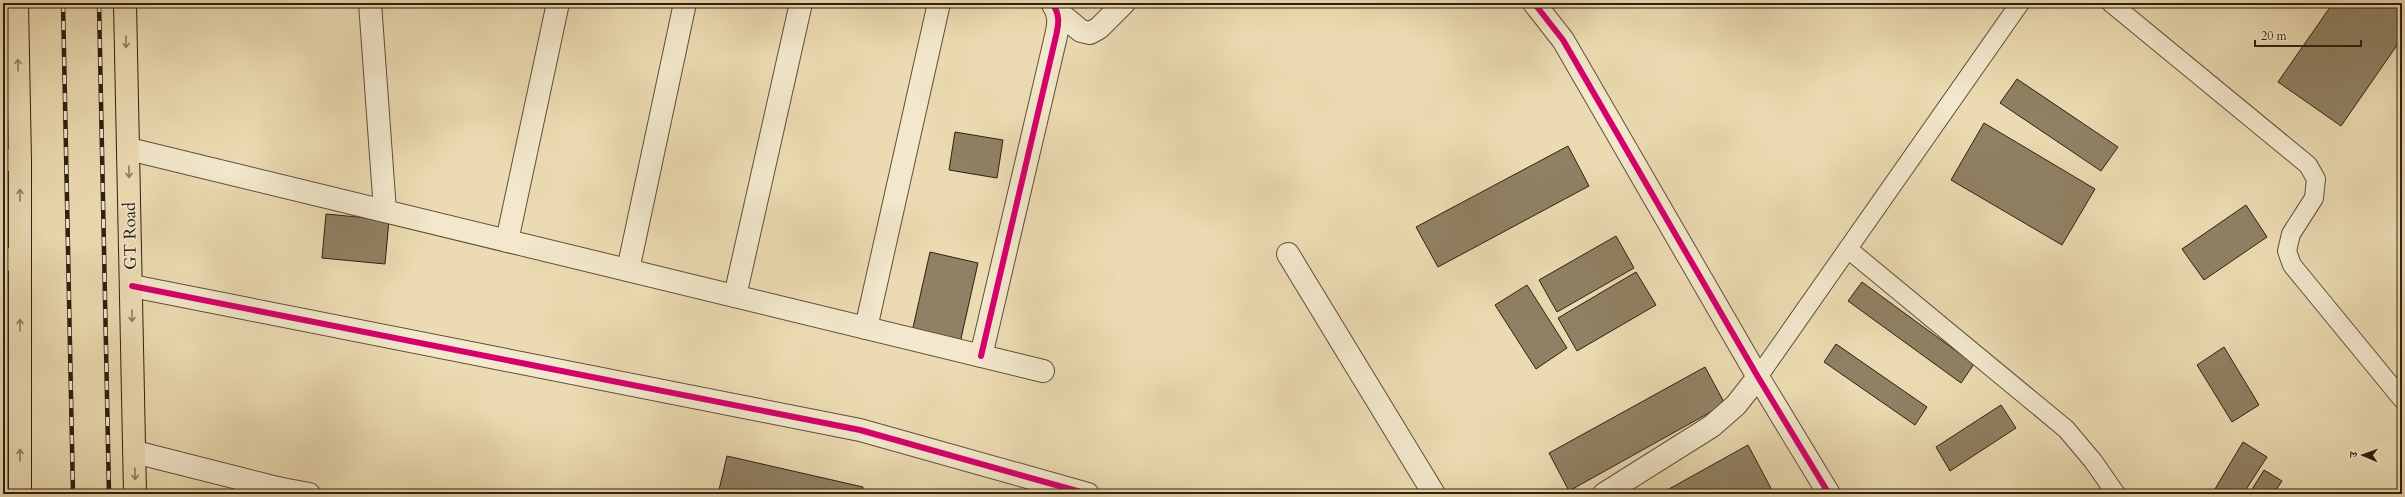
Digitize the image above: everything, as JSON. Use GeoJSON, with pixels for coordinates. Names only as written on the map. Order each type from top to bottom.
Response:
{"type":"FeatureCollection","features":[{"type":"Feature","properties":{"kind":"highway"},"geometry":{"type":"LineString","coordinates":[[17,3],[12,161],[12,260],[20,494]]}},
{"type":"Feature","properties":{"kind":"highway","name":"GT Road"},"geometry":{"type":"LineString","coordinates":[[126,3],[135,494]]}},
{"type":"Feature","properties":{"kind":"street"},"geometry":{"type":"LineString","coordinates":[[370,3],[385,211]]}},
{"type":"Feature","properties":{"kind":"street"},"geometry":{"type":"LineString","coordinates":[[507,241],[558,3]]}},
{"type":"Feature","properties":{"kind":"street"},"geometry":{"type":"LineString","coordinates":[[628,270],[685,3]]}},
{"type":"Feature","properties":{"kind":"street"},"geometry":{"type":"LineString","coordinates":[[735,296],[801,3]]}},
{"type":"Feature","properties":{"kind":"street"},"geometry":{"type":"LineString","coordinates":[[866,328],[939,3]]}},
{"type":"Feature","properties":{"kind":"street"},"geometry":{"type":"LineString","coordinates":[[1055,7],[1081,31],[1090,33],[1099,28],[1124,3]]}},
{"type":"Feature","properties":{"kind":"street"},"geometry":{"type":"LineString","coordinates":[[1534,3],[1562,40],[1758,377],[1829,494]]}},
{"type":"Feature","properties":{"kind":"street"},"geometry":{"type":"LineString","coordinates":[[981,356],[1059,22],[1055,7]]}},
{"type":"Feature","properties":{"kind":"street"},"geometry":{"type":"LineString","coordinates":[[129,149],[1043,371]]}},
{"type":"Feature","properties":{"kind":"street"},"geometry":{"type":"LineString","coordinates":[[1288,254],[1434,494]]}},
{"type":"Feature","properties":{"kind":"street"},"geometry":{"type":"LineString","coordinates":[[132,286],[860,430],[1088,494]]}},
{"type":"Feature","properties":{"kind":"street"},"geometry":{"type":"LineString","coordinates":[[1604,494],[1712,426],[1736,405],[1758,377]]}},
{"type":"Feature","properties":{"kind":"street"},"geometry":{"type":"LineString","coordinates":[[135,452],[277,491],[309,494]]}},
{"type":"Feature","properties":{"kind":"lane"},"geometry":{"type":"LineString","coordinates":[[1758,377],[2020,3]]}},
{"type":"Feature","properties":{"kind":"lane"},"geometry":{"type":"LineString","coordinates":[[2111,3],[2308,165],[2316,179],[2314,198],[2291,234],[2287,251],[2292,265],[2402,400]]}},
{"type":"Feature","properties":{"kind":"lane"},"geometry":{"type":"LineString","coordinates":[[1848,249],[2066,429],[2093,461],[2116,494]]}},
{"type":"Feature","properties":{"kind":"building"},"geometry":{"type":"Polygon","coordinates":[[[2333,3],[2402,3],[2402,38],[2341,126],[2278,82],[2333,3]]]}},
{"type":"Feature","properties":{"kind":"building"},"geometry":{"type":"Polygon","coordinates":[[[2017,79],[2118,147],[2101,171],[2000,103],[2017,79]]]}},
{"type":"Feature","properties":{"kind":"building"},"geometry":{"type":"Polygon","coordinates":[[[1984,123],[2095,189],[2062,245],[1951,180],[1984,123]]]}},
{"type":"Feature","properties":{"kind":"building"},"geometry":{"type":"Polygon","coordinates":[[[955,132],[1003,140],[997,178],[949,170],[955,132]]]}},
{"type":"Feature","properties":{"kind":"building"},"geometry":{"type":"Polygon","coordinates":[[[1568,146],[1589,186],[1438,267],[1416,227],[1568,146]]]}},
{"type":"Feature","properties":{"kind":"building"},"geometry":{"type":"Polygon","coordinates":[[[2246,205],[2267,237],[2204,280],[2182,249],[2246,205]]]}},
{"type":"Feature","properties":{"kind":"building"},"geometry":{"type":"Polygon","coordinates":[[[326,214],[389,220],[385,264],[322,258],[326,214]]]}},
{"type":"Feature","properties":{"kind":"building"},"geometry":{"type":"Polygon","coordinates":[[[1616,236],[1634,268],[1557,312],[1539,280],[1616,236]]]}},
{"type":"Feature","properties":{"kind":"building"},"geometry":{"type":"Polygon","coordinates":[[[930,252],[978,263],[960,343],[912,332],[930,252]]]}},
{"type":"Feature","properties":{"kind":"building"},"geometry":{"type":"Polygon","coordinates":[[[1636,272],[1656,305],[1577,351],[1558,318],[1636,272]]]}},
{"type":"Feature","properties":{"kind":"building"},"geometry":{"type":"Polygon","coordinates":[[[1862,282],[1974,364],[1961,383],[1848,301],[1862,282]]]}},
{"type":"Feature","properties":{"kind":"building"},"geometry":{"type":"Polygon","coordinates":[[[1527,285],[1567,348],[1536,369],[1495,305],[1527,285]]]}},
{"type":"Feature","properties":{"kind":"building"},"geometry":{"type":"Polygon","coordinates":[[[1836,344],[1927,407],[1915,425],[1824,362],[1836,344]]]}},
{"type":"Feature","properties":{"kind":"building"},"geometry":{"type":"Polygon","coordinates":[[[2224,347],[2259,405],[2232,422],[2197,365],[2224,347]]]}},
{"type":"Feature","properties":{"kind":"building"},"geometry":{"type":"Polygon","coordinates":[[[1705,367],[1725,404],[1569,491],[1549,453],[1705,367]]]}},
{"type":"Feature","properties":{"kind":"building"},"geometry":{"type":"Polygon","coordinates":[[[2001,405],[2016,428],[1950,471],[1936,447],[2001,405]]]}},
{"type":"Feature","properties":{"kind":"building"},"geometry":{"type":"Polygon","coordinates":[[[2243,442],[2267,457],[2243,494],[2212,494],[2243,442]]]}},
{"type":"Feature","properties":{"kind":"building"},"geometry":{"type":"Polygon","coordinates":[[[1748,445],[1774,494],[1660,494],[1748,445]]]}},
{"type":"Feature","properties":{"kind":"building"},"geometry":{"type":"Polygon","coordinates":[[[727,456],[863,487],[862,494],[718,494],[727,456]]]}},
{"type":"Feature","properties":{"kind":"building"},"geometry":{"type":"Polygon","coordinates":[[[2264,470],[2282,481],[2273,494],[2249,494],[2264,470]]]}},
{"type":"Feature","properties":{"kind":"railway"},"geometry":{"type":"LineString","coordinates":[[63,3],[73,494]]}},
{"type":"Feature","properties":{"kind":"railway"},"geometry":{"type":"LineString","coordinates":[[99,3],[109,494]]}},
{"type":"Feature","properties":{"kind":"cycle path"},"geometry":{"type":"LineString","coordinates":[[981,356],[1057,31],[1058,15],[1052,3]]}},
{"type":"Feature","properties":{"kind":"cycle path"},"geometry":{"type":"LineString","coordinates":[[1534,3],[1563,40],[1758,377],[1829,494]]}},
{"type":"Feature","properties":{"kind":"cycle path"},"geometry":{"type":"LineString","coordinates":[[132,286],[860,430],[1088,494]]}}]}
